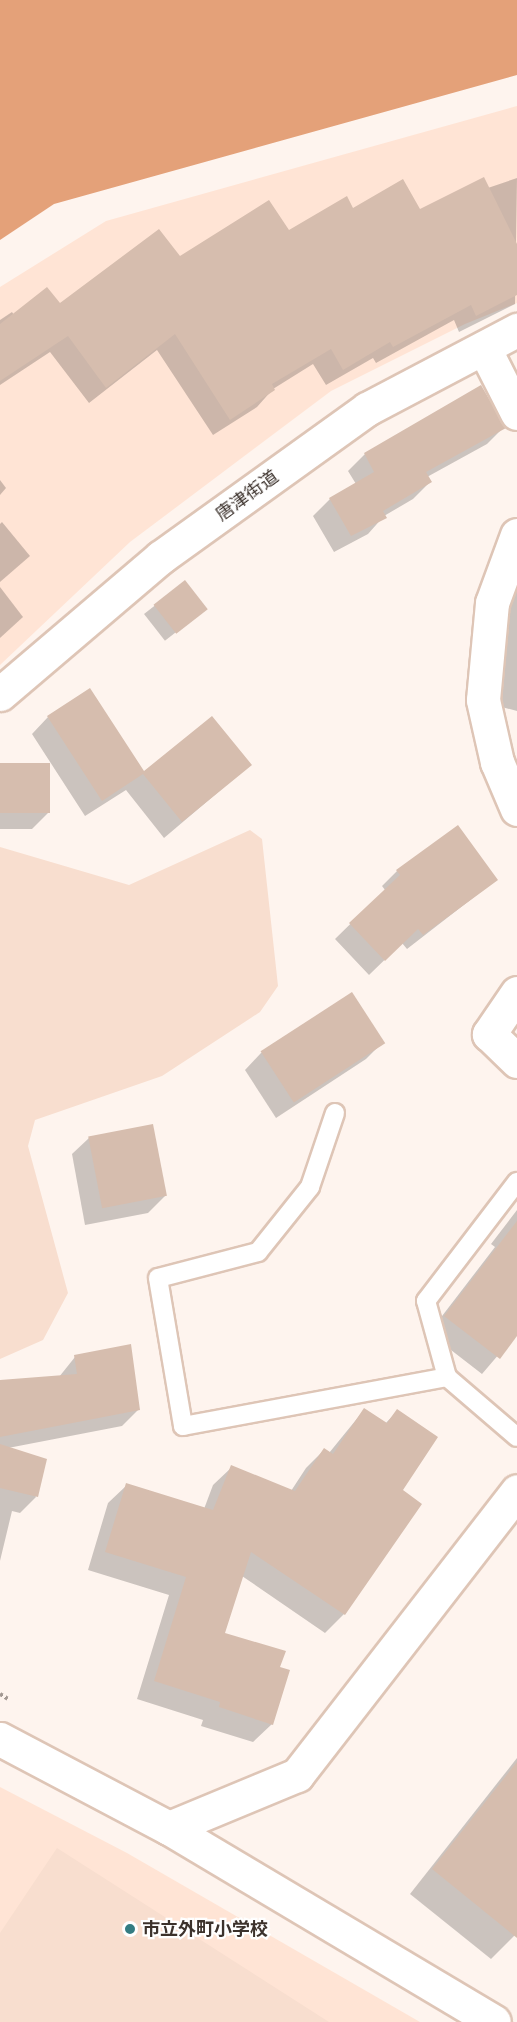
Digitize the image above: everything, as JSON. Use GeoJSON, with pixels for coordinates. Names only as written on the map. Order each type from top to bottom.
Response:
{"type":"FeatureCollection","features":[{"type":"Feature","properties":{"kind":"street","name":"唐津街道"},"geometry":{"type":"LineString","coordinates":[[0,694],[161,557],[367,409],[517,330]]}},
{"type":"Feature","properties":{"kind":"street"},"geometry":{"type":"LineString","coordinates":[[484,348],[517,413]]}},
{"type":"Feature","properties":{"kind":"street"},"geometry":{"type":"LineString","coordinates":[[517,535],[492,603],[483,700],[497,762],[517,808]]}},
{"type":"Feature","properties":{"kind":"street"},"geometry":{"type":"LineString","coordinates":[[517,993],[489,1034],[517,1061]]}},
{"type":"Feature","properties":{"kind":"street"},"geometry":{"type":"LineString","coordinates":[[169,1828],[297,1775],[517,1491]]}},
{"type":"Feature","properties":{"kind":"street"},"geometry":{"type":"LineString","coordinates":[[0,1739],[169,1828],[494,2022]]}},
{"type":"Feature","properties":{"kind":"lane"},"geometry":{"type":"LineString","coordinates":[[335,1113],[310,1187],[258,1252],[158,1278],[183,1425],[447,1377]]}},
{"type":"Feature","properties":{"kind":"lane"},"geometry":{"type":"LineString","coordinates":[[517,1182],[426,1301],[447,1377],[517,1437]]}},
{"type":"Feature","properties":{"kind":"path"},"geometry":{"type":"LineString","coordinates":[[0,1694],[9,1700]]}},
{"type":"Feature","properties":{"kind":"shaded area"},"geometry":{"type":"Polygon","coordinates":[[[0,0],[517,0],[517,75],[54,204],[0,240],[0,0]]]}},
{"type":"Feature","properties":{"kind":"shaded area"},"geometry":{"type":"Polygon","coordinates":[[[517,106],[517,303],[465,324],[331,391],[130,542],[0,665],[0,287],[106,221],[517,106]]]}},
{"type":"Feature","properties":{"kind":"shaded area"},"geometry":{"type":"Polygon","coordinates":[[[250,830],[262,839],[278,986],[260,1012],[162,1076],[35,1120],[28,1146],[68,1293],[43,1340],[0,1359],[0,847],[129,885],[250,830]]]}},
{"type":"Feature","properties":{"kind":"shaded area","name":"市立外町小学校"},"geometry":{"type":"Polygon","coordinates":[[[0,1787],[127,1853],[420,2022],[0,2022],[0,1787]]]}},
{"type":"Feature","properties":{"kind":"shaded area","name":"市立外町小学校"},"geometry":{"type":"Polygon","coordinates":[[[57,1848],[329,2022],[0,2022],[0,1933],[57,1848]]]}},
{"type":"Feature","properties":{"kind":"building"},"geometry":{"type":"Polygon","coordinates":[[[484,177],[517,244],[517,295],[476,316],[471,305],[393,347],[390,342],[343,370],[331,349],[272,384],[275,390],[230,420],[175,334],[106,388],[68,336],[0,381],[0,324],[47,287],[60,303],[159,229],[180,256],[269,200],[289,230],[347,196],[353,208],[403,179],[420,209],[484,177]]]}},
{"type":"Feature","properties":{"kind":"building"},"geometry":{"type":"Polygon","coordinates":[[[481,385],[506,428],[426,472],[432,482],[383,511],[387,518],[351,536],[329,498],[374,472],[364,453],[481,385]]]}},
{"type":"Feature","properties":{"kind":"building"},"geometry":{"type":"Polygon","coordinates":[[[185,580],[208,609],[176,634],[153,605],[185,580]]]}},
{"type":"Feature","properties":{"kind":"building"},"geometry":{"type":"Polygon","coordinates":[[[90,688],[144,771],[212,716],[252,765],[182,822],[143,774],[102,801],[47,716],[90,688]]]}},
{"type":"Feature","properties":{"kind":"building"},"geometry":{"type":"Polygon","coordinates":[[[0,763],[50,763],[50,813],[0,813],[0,763]]]}},
{"type":"Feature","properties":{"kind":"building"},"geometry":{"type":"Polygon","coordinates":[[[458,825],[498,880],[423,935],[418,929],[385,961],[349,923],[400,875],[396,870],[458,825]]]}},
{"type":"Feature","properties":{"kind":"building"},"geometry":{"type":"Polygon","coordinates":[[[352,992],[385,1043],[294,1103],[261,1051],[352,992]]]}},
{"type":"Feature","properties":{"kind":"building"},"geometry":{"type":"Polygon","coordinates":[[[153,1124],[167,1196],[102,1208],[88,1137],[153,1124]]]}},
{"type":"Feature","properties":{"kind":"building"},"geometry":{"type":"Polygon","coordinates":[[[517,1221],[517,1336],[500,1359],[444,1316],[517,1221]]]}},
{"type":"Feature","properties":{"kind":"building"},"geometry":{"type":"Polygon","coordinates":[[[131,1344],[140,1410],[0,1437],[0,1380],[77,1374],[74,1355],[131,1344]]]}},
{"type":"Feature","properties":{"kind":"building"},"geometry":{"type":"Polygon","coordinates":[[[364,1408],[387,1423],[397,1409],[438,1437],[403,1490],[422,1504],[345,1615],[251,1552],[225,1633],[286,1651],[280,1667],[290,1670],[273,1725],[219,1707],[220,1702],[154,1681],[186,1577],[105,1552],[126,1483],[213,1510],[231,1465],[295,1491],[324,1448],[333,1454],[364,1408]]]}},
{"type":"Feature","properties":{"kind":"building"},"geometry":{"type":"Polygon","coordinates":[[[0,1444],[47,1459],[38,1497],[0,1488],[0,1444]]]}},
{"type":"Feature","properties":{"kind":"building"},"geometry":{"type":"Polygon","coordinates":[[[517,1762],[517,1938],[432,1869],[517,1762]]]}},
{"type":"Feature","properties":{"kind":"place","name":"市立外町小学校"},"geometry":{"type":"Point","coordinates":[130,1929]}}]}
